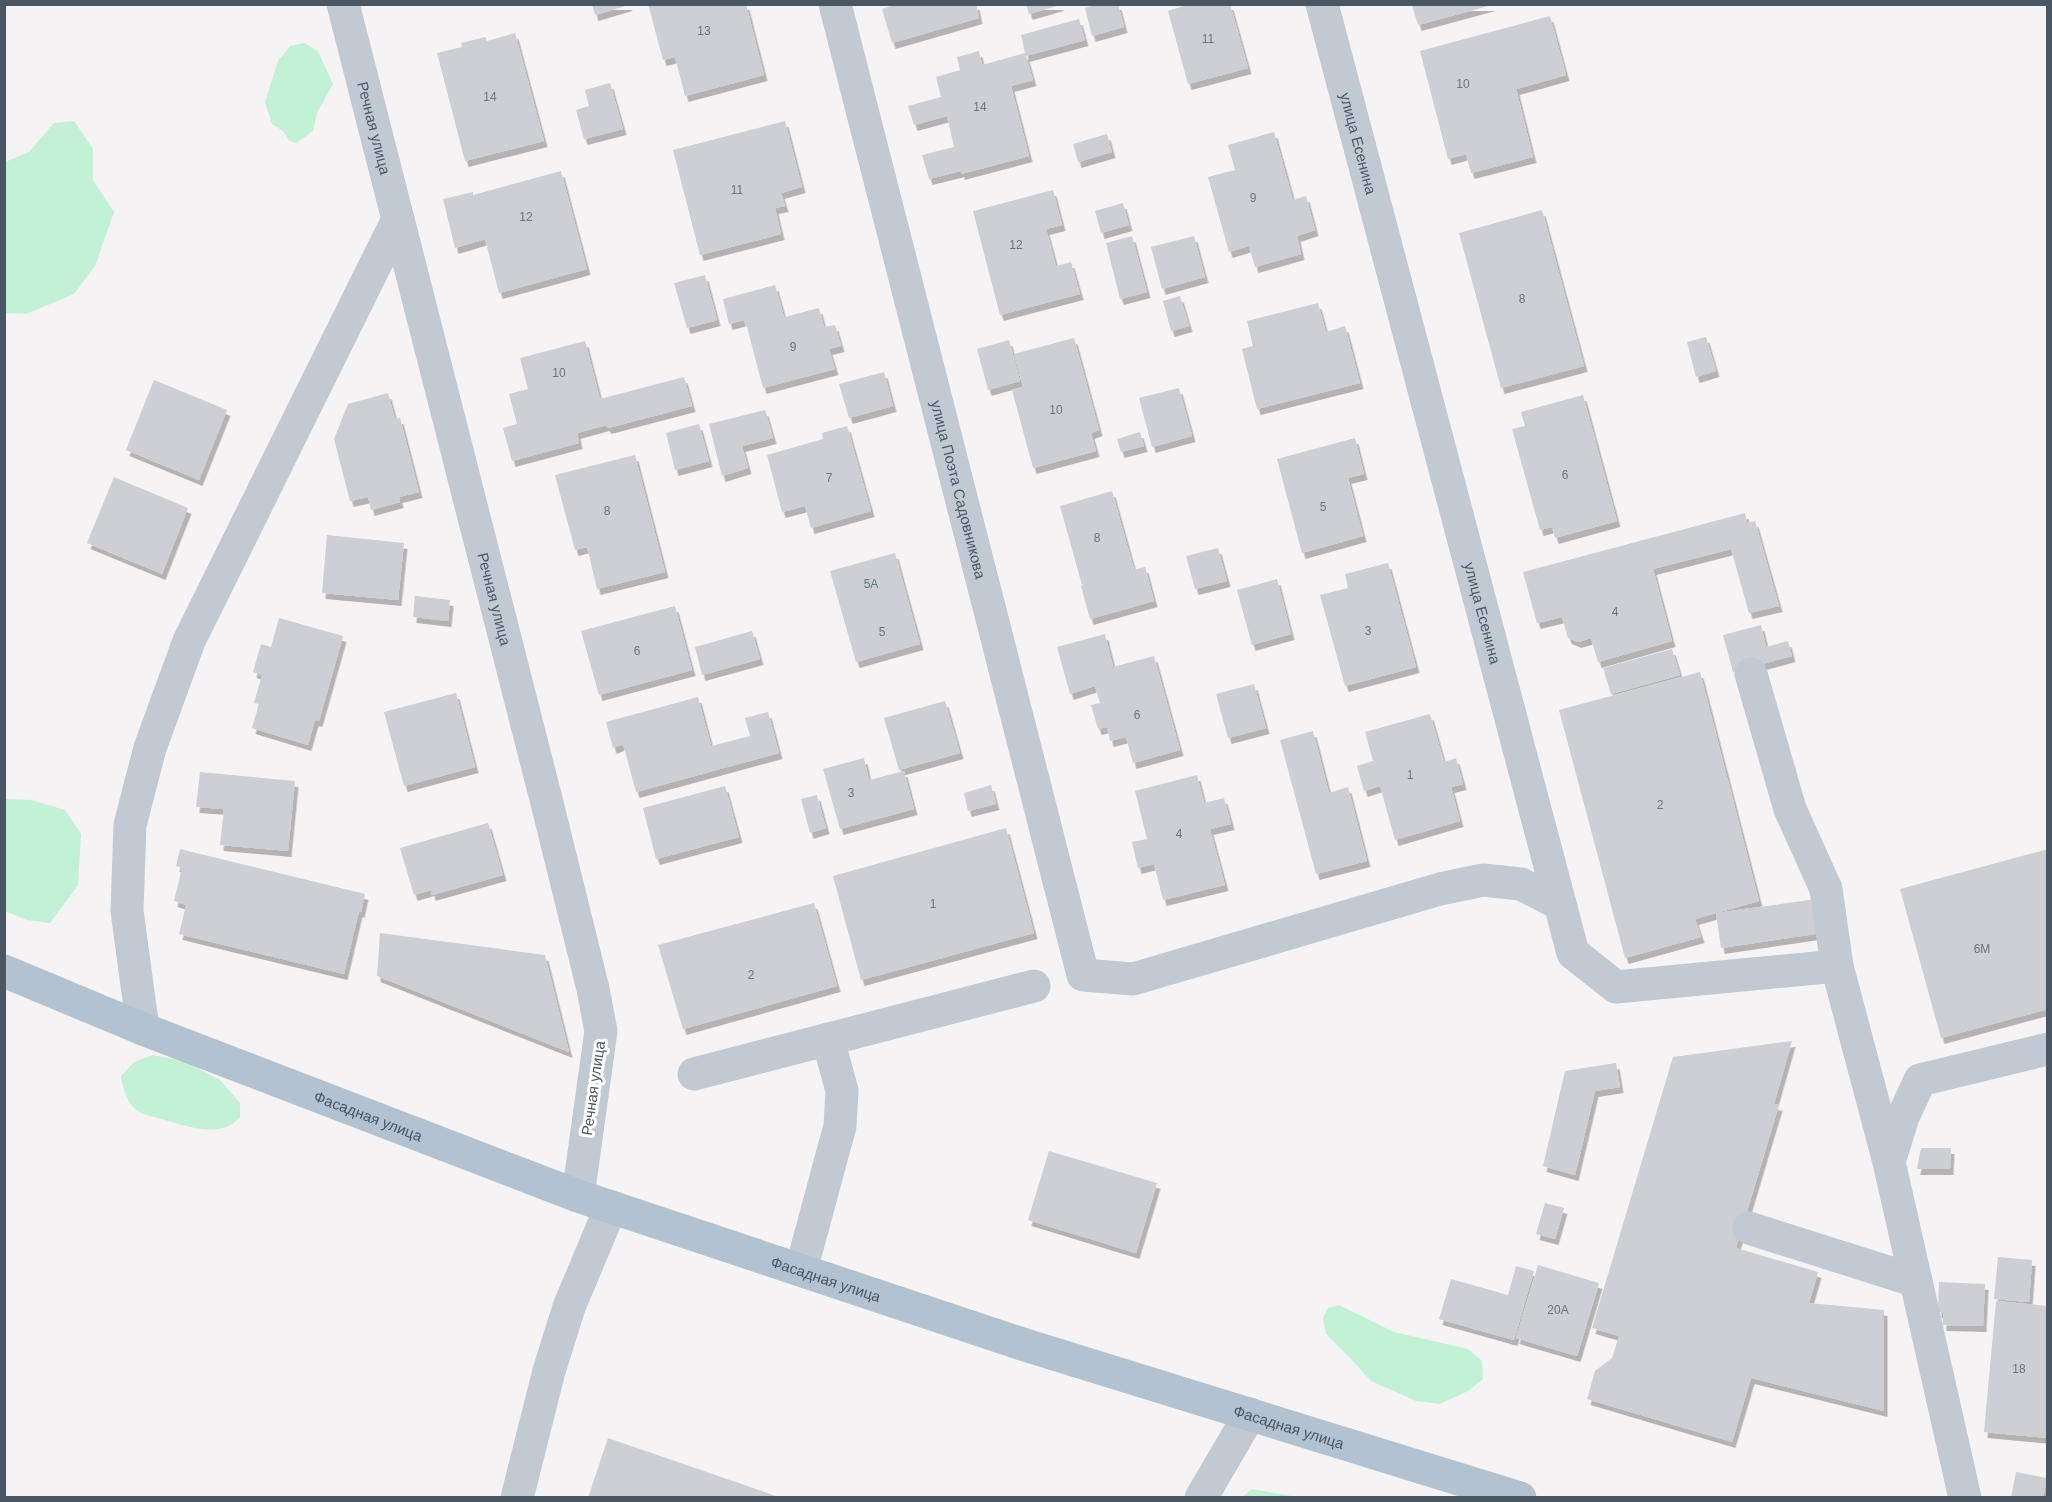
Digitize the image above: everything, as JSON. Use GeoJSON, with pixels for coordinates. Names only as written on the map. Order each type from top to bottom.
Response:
{"type":"FeatureCollection","features":[{"type":"Feature","properties":{"kind":"main road","name":"Фасадная улица"},"geometry":{"type":"LineString","coordinates":[[4,971],[143,1029],[578,1196],[1022,1344],[1520,1497]]}},
{"type":"Feature","properties":{"kind":"street","name":"Речная улица"},"geometry":{"type":"LineString","coordinates":[[343,4],[593,989],[601,1031],[578,1196]]}},
{"type":"Feature","properties":{"kind":"street","name":"улица Поэта Садовникова"},"geometry":{"type":"LineString","coordinates":[[835,4],[1083,975],[1132,979],[1440,889],[1483,880],[1521,884],[1560,904]]}},
{"type":"Feature","properties":{"kind":"street","name":"улица Есенина"},"geometry":{"type":"LineString","coordinates":[[1322,4],[1573,953],[1616,987],[1837,966]]}},
{"type":"Feature","properties":{"kind":"street"},"geometry":{"type":"LineString","coordinates":[[143,1029],[128,911],[128,890],[130,825],[150,748],[189,641],[398,219]]}},
{"type":"Feature","properties":{"kind":"street"},"geometry":{"type":"LineString","coordinates":[[1751,674],[1790,809],[1826,889],[1837,966],[1889,1162],[1965,1497]]}},
{"type":"Feature","properties":{"kind":"street"},"geometry":{"type":"LineString","coordinates":[[694,1074],[1034,986]]}},
{"type":"Feature","properties":{"kind":"street"},"geometry":{"type":"LineString","coordinates":[[801,1270],[840,1126],[842,1091],[828,1040]]}},
{"type":"Feature","properties":{"kind":"street"},"geometry":{"type":"LineString","coordinates":[[1889,1162],[1903,1117],[1920,1080],[2048,1049]]}},
{"type":"Feature","properties":{"kind":"street"},"geometry":{"type":"LineString","coordinates":[[517,1497],[549,1371],[569,1307],[611,1207]]}},
{"type":"Feature","properties":{"kind":"street"},"geometry":{"type":"LineString","coordinates":[[1749,1228],[1916,1281]]}},
{"type":"Feature","properties":{"kind":"street"},"geometry":{"type":"LineString","coordinates":[[1201,1497],[1250,1414]]}},
{"type":"Feature","properties":{"kind":"green space"},"geometry":{"type":"Polygon","coordinates":[[[304,43],[318,51],[333,84],[317,113],[313,131],[296,143],[289,141],[283,131],[272,124],[265,102],[278,61],[290,46],[304,43]]]}},
{"type":"Feature","properties":{"kind":"green space"},"geometry":{"type":"Polygon","coordinates":[[[74,121],[93,149],[93,180],[114,212],[95,266],[74,294],[26,314],[5,313],[5,162],[29,152],[54,123],[74,121]]]}},
{"type":"Feature","properties":{"kind":"green space"},"geometry":{"type":"Polygon","coordinates":[[[5,799],[31,800],[65,810],[81,834],[78,885],[50,923],[27,920],[5,911],[5,799]]]}},
{"type":"Feature","properties":{"kind":"green space"},"geometry":{"type":"Polygon","coordinates":[[[153,1055],[184,1061],[220,1080],[240,1103],[240,1117],[232,1124],[213,1130],[192,1128],[136,1110],[126,1094],[121,1076],[134,1062],[153,1055]]]}},
{"type":"Feature","properties":{"kind":"green space"},"geometry":{"type":"Polygon","coordinates":[[[1339,1305],[1394,1332],[1468,1349],[1482,1361],[1483,1379],[1468,1391],[1440,1404],[1416,1401],[1371,1381],[1326,1334],[1323,1318],[1328,1308],[1339,1305]]]}},
{"type":"Feature","properties":{"kind":"green space"},"geometry":{"type":"Polygon","coordinates":[[[1252,1489],[1297,1497],[1242,1497],[1252,1489]]]}},
{"type":"Feature","properties":{"kind":"building"},"geometry":{"type":"Polygon","coordinates":[[[592,4],[628,4],[629,5],[595,15],[592,4]]]}},
{"type":"Feature","properties":{"kind":"building"},"geometry":{"type":"Polygon","coordinates":[[[648,4],[746,4],[764,75],[685,96],[675,57],[663,60],[648,4]]]}},
{"type":"Feature","properties":{"kind":"building"},"geometry":{"type":"Polygon","coordinates":[[[897,4],[976,4],[979,18],[892,43],[882,9],[897,4]]]}},
{"type":"Feature","properties":{"kind":"building"},"geometry":{"type":"Polygon","coordinates":[[[1026,4],[1060,4],[1060,5],[1029,14],[1026,4]]]}},
{"type":"Feature","properties":{"kind":"building"},"geometry":{"type":"Polygon","coordinates":[[[1099,4],[1118,4],[1124,27],[1092,36],[1085,8],[1099,4]]]}},
{"type":"Feature","properties":{"kind":"building"},"geometry":{"type":"Polygon","coordinates":[[[1183,4],[1230,4],[1248,68],[1188,84],[1168,11],[1184,6],[1183,4]]]}},
{"type":"Feature","properties":{"kind":"building"},"geometry":{"type":"Polygon","coordinates":[[[1412,5],[1492,5],[1418,25],[1412,5]]]}},
{"type":"Feature","properties":{"kind":"building"},"geometry":{"type":"Polygon","coordinates":[[[1550,16],[1566,75],[1516,89],[1533,157],[1471,173],[1466,154],[1448,159],[1420,51],[1550,16]]]}},
{"type":"Feature","properties":{"kind":"building"},"geometry":{"type":"Polygon","coordinates":[[[1079,19],[1085,40],[1026,56],[1033,80],[1011,86],[1029,156],[961,174],[961,171],[929,179],[922,155],[954,147],[947,116],[914,125],[908,106],[941,97],[936,77],[960,70],[957,57],[979,51],[982,65],[1025,53],[1021,35],[1079,19]]]}},
{"type":"Feature","properties":{"kind":"building"},"geometry":{"type":"Polygon","coordinates":[[[515,33],[544,141],[465,161],[437,53],[462,47],[461,43],[485,37],[487,41],[515,33]]]}},
{"type":"Feature","properties":{"kind":"building"},"geometry":{"type":"Polygon","coordinates":[[[610,83],[623,129],[584,139],[576,110],[589,106],[585,90],[610,83]]]}},
{"type":"Feature","properties":{"kind":"building"},"geometry":{"type":"Polygon","coordinates":[[[785,121],[802,187],[781,193],[785,206],[775,208],[781,234],[700,255],[673,150],[785,121]]]}},
{"type":"Feature","properties":{"kind":"building"},"geometry":{"type":"Polygon","coordinates":[[[1274,132],[1293,200],[1306,196],[1315,230],[1297,236],[1301,254],[1255,267],[1249,246],[1229,252],[1208,177],[1235,170],[1228,145],[1274,132]]]}},
{"type":"Feature","properties":{"kind":"building"},"geometry":{"type":"Polygon","coordinates":[[[1107,134],[1112,152],[1078,162],[1073,144],[1107,134]]]}},
{"type":"Feature","properties":{"kind":"building"},"geometry":{"type":"Polygon","coordinates":[[[561,171],[587,269],[499,293],[485,239],[455,248],[443,199],[473,192],[473,195],[561,171]]]}},
{"type":"Feature","properties":{"kind":"building"},"geometry":{"type":"Polygon","coordinates":[[[1053,190],[1062,225],[1046,229],[1056,266],[1071,262],[1080,294],[1000,315],[973,211],[1053,190]]]}},
{"type":"Feature","properties":{"kind":"building"},"geometry":{"type":"Polygon","coordinates":[[[1123,203],[1129,225],[1101,233],[1095,211],[1123,203]]]}},
{"type":"Feature","properties":{"kind":"building"},"geometry":{"type":"Polygon","coordinates":[[[1542,210],[1584,366],[1501,388],[1459,233],[1542,210]]]}},
{"type":"Feature","properties":{"kind":"building"},"geometry":{"type":"Polygon","coordinates":[[[1132,236],[1147,292],[1120,299],[1106,243],[1132,236]]]}},
{"type":"Feature","properties":{"kind":"building"},"geometry":{"type":"Polygon","coordinates":[[[1194,236],[1205,277],[1162,289],[1151,247],[1194,236]]]}},
{"type":"Feature","properties":{"kind":"building"},"geometry":{"type":"Polygon","coordinates":[[[705,275],[717,320],[687,328],[674,283],[705,275]]]}},
{"type":"Feature","properties":{"kind":"building"},"geometry":{"type":"Polygon","coordinates":[[[775,285],[784,317],[746,327],[744,320],[729,324],[723,299],[775,285]]]}},
{"type":"Feature","properties":{"kind":"building"},"geometry":{"type":"Polygon","coordinates":[[[1180,296],[1189,326],[1171,331],[1163,301],[1180,296]]]}},
{"type":"Feature","properties":{"kind":"building"},"geometry":{"type":"Polygon","coordinates":[[[1318,303],[1326,332],[1345,326],[1360,383],[1257,409],[1242,349],[1253,346],[1247,321],[1318,303]]]}},
{"type":"Feature","properties":{"kind":"building"},"geometry":{"type":"Polygon","coordinates":[[[819,308],[824,327],[835,325],[841,346],[829,349],[835,369],[763,388],[747,327],[819,308]]]}},
{"type":"Feature","properties":{"kind":"building"},"geometry":{"type":"Polygon","coordinates":[[[1706,337],[1716,371],[1696,377],[1687,342],[1706,337]]]}},
{"type":"Feature","properties":{"kind":"building"},"geometry":{"type":"Polygon","coordinates":[[[1074,338],[1099,430],[1091,433],[1096,451],[1033,468],[1012,390],[1023,387],[1014,354],[1074,338]]]}},
{"type":"Feature","properties":{"kind":"building"},"geometry":{"type":"Polygon","coordinates":[[[1009,340],[1020,381],[988,390],[977,349],[1009,340]]]}},
{"type":"Feature","properties":{"kind":"building"},"geometry":{"type":"Polygon","coordinates":[[[585,341],[600,399],[684,377],[692,406],[608,428],[606,425],[577,433],[579,443],[512,461],[503,428],[517,424],[509,394],[528,389],[520,358],[585,341]]]}},
{"type":"Feature","properties":{"kind":"building"},"geometry":{"type":"Polygon","coordinates":[[[884,372],[893,406],[849,418],[839,384],[884,372]]]}},
{"type":"Feature","properties":{"kind":"building"},"geometry":{"type":"Polygon","coordinates":[[[154,380],[227,410],[199,480],[126,450],[154,380]]]}},
{"type":"Feature","properties":{"kind":"building"},"geometry":{"type":"Polygon","coordinates":[[[1179,388],[1192,436],[1152,447],[1139,398],[1179,388]]]}},
{"type":"Feature","properties":{"kind":"building"},"geometry":{"type":"Polygon","coordinates":[[[388,393],[395,419],[400,418],[419,492],[399,497],[400,502],[371,510],[368,497],[350,501],[334,439],[348,404],[388,393]]]}},
{"type":"Feature","properties":{"kind":"building"},"geometry":{"type":"Polygon","coordinates":[[[1583,395],[1617,521],[1555,538],[1552,527],[1540,530],[1512,429],[1525,426],[1521,412],[1583,395]]]}},
{"type":"Feature","properties":{"kind":"building"},"geometry":{"type":"Polygon","coordinates":[[[765,410],[773,438],[742,446],[748,468],[722,476],[709,424],[765,410]]]}},
{"type":"Feature","properties":{"kind":"building"},"geometry":{"type":"Polygon","coordinates":[[[699,424],[709,461],[675,470],[666,433],[699,424]]]}},
{"type":"Feature","properties":{"kind":"building"},"geometry":{"type":"Polygon","coordinates":[[[847,426],[871,511],[811,528],[805,506],[782,512],[767,455],[823,439],[822,433],[847,426]]]}},
{"type":"Feature","properties":{"kind":"building"},"geometry":{"type":"Polygon","coordinates":[[[1140,432],[1144,446],[1121,452],[1117,439],[1140,432]]]}},
{"type":"Feature","properties":{"kind":"building"},"geometry":{"type":"Polygon","coordinates":[[[1355,438],[1364,474],[1348,478],[1363,536],[1302,553],[1277,459],[1355,438]]]}},
{"type":"Feature","properties":{"kind":"building"},"geometry":{"type":"Polygon","coordinates":[[[635,455],[665,572],[597,589],[587,547],[575,550],[555,475],[635,455]]]}},
{"type":"Feature","properties":{"kind":"building"},"geometry":{"type":"Polygon","coordinates":[[[114,477],[188,508],[162,574],[87,543],[114,477]]]}},
{"type":"Feature","properties":{"kind":"building"},"geometry":{"type":"Polygon","coordinates":[[[1112,491],[1134,570],[1145,567],[1154,601],[1090,619],[1081,586],[1090,583],[1082,585],[1060,506],[1112,491]]]}},
{"type":"Feature","properties":{"kind":"building"},"geometry":{"type":"Polygon","coordinates":[[[1745,513],[1747,523],[1755,521],[1779,606],[1749,613],[1731,549],[1653,569],[1672,641],[1598,662],[1591,638],[1578,642],[1568,638],[1562,617],[1537,623],[1523,572],[1745,513]]]}},
{"type":"Feature","properties":{"kind":"building"},"geometry":{"type":"Polygon","coordinates":[[[327,535],[404,543],[398,600],[322,593],[327,535]]]}},
{"type":"Feature","properties":{"kind":"building"},"geometry":{"type":"Polygon","coordinates":[[[1218,548],[1227,581],[1195,589],[1186,556],[1218,548]]]}},
{"type":"Feature","properties":{"kind":"building"},"geometry":{"type":"Polygon","coordinates":[[[895,553],[920,644],[856,662],[830,571],[895,553]]]}},
{"type":"Feature","properties":{"kind":"building"},"geometry":{"type":"Polygon","coordinates":[[[1388,563],[1416,667],[1345,686],[1320,595],[1348,588],[1345,574],[1388,563]]]}},
{"type":"Feature","properties":{"kind":"building"},"geometry":{"type":"Polygon","coordinates":[[[1277,579],[1291,634],[1252,645],[1237,590],[1277,579]]]}},
{"type":"Feature","properties":{"kind":"building"},"geometry":{"type":"Polygon","coordinates":[[[415,596],[450,600],[448,621],[413,617],[415,596]]]}},
{"type":"Feature","properties":{"kind":"building"},"geometry":{"type":"Polygon","coordinates":[[[675,606],[692,670],[599,695],[581,631],[675,606]]]}},
{"type":"Feature","properties":{"kind":"building"},"geometry":{"type":"Polygon","coordinates":[[[279,618],[343,636],[319,721],[315,720],[308,745],[252,728],[259,704],[254,703],[262,675],[253,672],[261,644],[271,647],[279,618]]]}},
{"type":"Feature","properties":{"kind":"building"},"geometry":{"type":"Polygon","coordinates":[[[1761,625],[1766,647],[1788,641],[1792,656],[1733,672],[1723,635],[1761,625]]]}},
{"type":"Feature","properties":{"kind":"building"},"geometry":{"type":"Polygon","coordinates":[[[752,631],[760,659],[702,675],[695,647],[752,631]]]}},
{"type":"Feature","properties":{"kind":"building"},"geometry":{"type":"Polygon","coordinates":[[[1105,634],[1113,667],[1154,656],[1180,750],[1133,763],[1126,737],[1110,741],[1107,727],[1098,729],[1091,705],[1100,703],[1095,686],[1070,694],[1057,647],[1105,634]]]}},
{"type":"Feature","properties":{"kind":"building"},"geometry":{"type":"Polygon","coordinates":[[[1672,649],[1680,675],[1611,694],[1603,668],[1672,649]]]}},
{"type":"Feature","properties":{"kind":"building"},"geometry":{"type":"Polygon","coordinates":[[[1700,672],[1759,901],[1695,919],[1701,937],[1625,958],[1559,710],[1700,672]]]}},
{"type":"Feature","properties":{"kind":"building"},"geometry":{"type":"Polygon","coordinates":[[[1254,684],[1266,728],[1228,738],[1216,694],[1254,684]]]}},
{"type":"Feature","properties":{"kind":"building"},"geometry":{"type":"Polygon","coordinates":[[[456,693],[475,767],[404,786],[384,712],[456,693]]]}},
{"type":"Feature","properties":{"kind":"building"},"geometry":{"type":"Polygon","coordinates":[[[698,697],[711,746],[750,736],[745,718],[768,712],[779,753],[636,792],[623,744],[613,748],[606,722],[698,697]]]}},
{"type":"Feature","properties":{"kind":"building"},"geometry":{"type":"Polygon","coordinates":[[[945,701],[960,753],[899,770],[884,718],[945,701]]]}},
{"type":"Feature","properties":{"kind":"building"},"geometry":{"type":"Polygon","coordinates":[[[1430,714],[1444,762],[1456,758],[1463,784],[1451,787],[1460,821],[1395,840],[1380,786],[1364,791],[1357,766],[1373,761],[1365,732],[1430,714]]]}},
{"type":"Feature","properties":{"kind":"building"},"geometry":{"type":"Polygon","coordinates":[[[1313,731],[1329,793],[1348,787],[1367,861],[1316,874],[1280,740],[1313,731]]]}},
{"type":"Feature","properties":{"kind":"building"},"geometry":{"type":"Polygon","coordinates":[[[864,758],[869,780],[904,771],[914,809],[840,829],[823,769],[864,758]]]}},
{"type":"Feature","properties":{"kind":"building"},"geometry":{"type":"Polygon","coordinates":[[[200,772],[295,781],[288,851],[220,845],[224,809],[196,807],[200,772]]]}},
{"type":"Feature","properties":{"kind":"building"},"geometry":{"type":"Polygon","coordinates":[[[1197,775],[1204,803],[1224,798],[1231,824],[1210,829],[1225,885],[1163,900],[1154,864],[1138,868],[1132,842],[1147,839],[1135,791],[1197,775]]]}},
{"type":"Feature","properties":{"kind":"building"},"geometry":{"type":"Polygon","coordinates":[[[991,785],[996,804],[968,811],[964,793],[991,785]]]}},
{"type":"Feature","properties":{"kind":"building"},"geometry":{"type":"Polygon","coordinates":[[[725,786],[739,837],[656,859],[643,808],[725,786]]]}},
{"type":"Feature","properties":{"kind":"building"},"geometry":{"type":"Polygon","coordinates":[[[817,795],[826,828],[810,833],[801,799],[817,795]]]}},
{"type":"Feature","properties":{"kind":"building"},"geometry":{"type":"Polygon","coordinates":[[[488,823],[503,875],[432,895],[431,890],[414,895],[400,848],[488,823]]]}},
{"type":"Feature","properties":{"kind":"building"},"geometry":{"type":"Polygon","coordinates":[[[1006,828],[1034,933],[861,980],[833,876],[1006,828]]]}},
{"type":"Feature","properties":{"kind":"building"},"geometry":{"type":"Polygon","coordinates":[[[180,849],[365,894],[344,974],[179,934],[186,905],[174,901],[182,868],[176,866],[180,849]]]}},
{"type":"Feature","properties":{"kind":"building"},"geometry":{"type":"Polygon","coordinates":[[[2048,849],[2048,1009],[1941,1038],[1900,889],[2048,849]]]}},
{"type":"Feature","properties":{"kind":"building"},"geometry":{"type":"Polygon","coordinates":[[[1817,899],[1822,933],[1721,948],[1716,913],[1817,899]]]}},
{"type":"Feature","properties":{"kind":"building"},"geometry":{"type":"Polygon","coordinates":[[[814,903],[837,986],[683,1029],[658,945],[814,903]]]}},
{"type":"Feature","properties":{"kind":"building"},"geometry":{"type":"Polygon","coordinates":[[[380,933],[545,955],[569,1052],[377,976],[380,933]]]}},
{"type":"Feature","properties":{"kind":"building"},"geometry":{"type":"Polygon","coordinates":[[[1792,1041],[1774,1104],[1779,1105],[1736,1248],[1818,1272],[1809,1303],[1884,1310],[1884,1411],[1751,1378],[1732,1442],[1587,1399],[1595,1371],[1612,1358],[1619,1336],[1592,1328],[1673,1057],[1792,1041]]]}},
{"type":"Feature","properties":{"kind":"building"},"geometry":{"type":"Polygon","coordinates":[[[1616,1063],[1620,1087],[1595,1091],[1575,1175],[1543,1166],[1565,1071],[1616,1063]]]}},
{"type":"Feature","properties":{"kind":"building"},"geometry":{"type":"Polygon","coordinates":[[[1921,1148],[1951,1148],[1950,1169],[1917,1169],[1921,1148]]]}},
{"type":"Feature","properties":{"kind":"building"},"geometry":{"type":"Polygon","coordinates":[[[1049,1151],[1157,1183],[1136,1253],[1028,1220],[1049,1151]]]}},
{"type":"Feature","properties":{"kind":"building"},"geometry":{"type":"Polygon","coordinates":[[[1545,1203],[1564,1208],[1555,1239],[1536,1234],[1545,1203]]]}},
{"type":"Feature","properties":{"kind":"building"},"geometry":{"type":"Polygon","coordinates":[[[1998,1257],[2032,1260],[2029,1302],[1994,1299],[1998,1257]]]}},
{"type":"Feature","properties":{"kind":"building"},"geometry":{"type":"Polygon","coordinates":[[[1538,1265],[1599,1283],[1577,1356],[1516,1338],[1538,1265]]]}},
{"type":"Feature","properties":{"kind":"building"},"geometry":{"type":"Polygon","coordinates":[[[1516,1266],[1534,1271],[1514,1340],[1439,1319],[1451,1279],[1508,1295],[1516,1266]]]}},
{"type":"Feature","properties":{"kind":"building"},"geometry":{"type":"Polygon","coordinates":[[[1939,1282],[1985,1284],[1983,1326],[1943,1325],[1943,1312],[1938,1312],[1939,1282]]]}},
{"type":"Feature","properties":{"kind":"building"},"geometry":{"type":"Polygon","coordinates":[[[1996,1301],[2048,1306],[2048,1438],[1984,1432],[1996,1301]]]}},
{"type":"Feature","properties":{"kind":"building"},"geometry":{"type":"Polygon","coordinates":[[[608,1438],[779,1497],[779,1498],[588,1498],[608,1438]]]}},
{"type":"Feature","properties":{"kind":"building"},"geometry":{"type":"Polygon","coordinates":[[[2016,1472],[2047,1478],[2043,1498],[2011,1498],[2016,1472]]]}}]}
